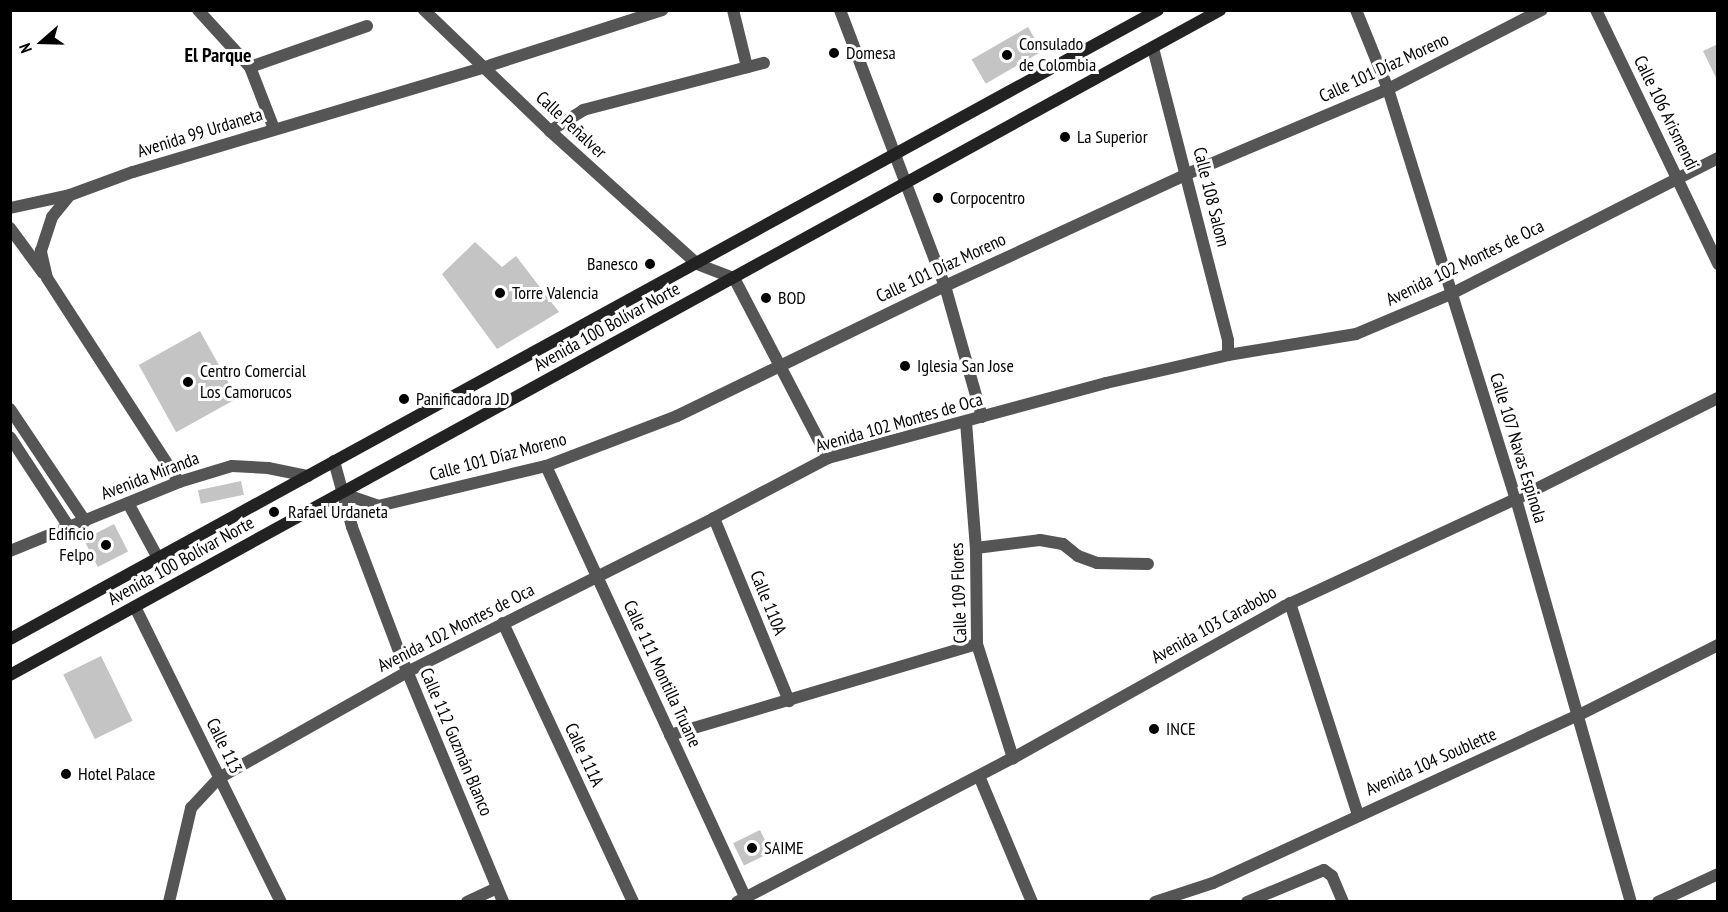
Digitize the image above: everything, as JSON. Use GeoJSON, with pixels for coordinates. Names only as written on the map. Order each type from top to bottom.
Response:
{"type":"FeatureCollection","features":[{"type":"Feature","properties":{"kind":"main road","name":"Avenida 100 Bolívar Norte"},"geometry":{"type":"LineString","coordinates":[[10,675],[1220,10]]}},
{"type":"Feature","properties":{"kind":"main road","name":"Avenida 100 Bolívar Norte"},"geometry":{"type":"LineString","coordinates":[[10,639],[697,264],[1150,12]]}},
{"type":"Feature","properties":{"kind":"street"},"geometry":{"type":"LineString","coordinates":[[198,10],[250,67],[274,129]]}},
{"type":"Feature","properties":{"kind":"street","name":"Calle Peñalver"},"geometry":{"type":"LineString","coordinates":[[424,10],[550,131],[697,264]]}},
{"type":"Feature","properties":{"kind":"street","name":"Avenida 99 Urdaneta"},"geometry":{"type":"LineString","coordinates":[[10,208],[70,195],[133,172],[662,10]]}},
{"type":"Feature","properties":{"kind":"street"},"geometry":{"type":"LineString","coordinates":[[733,10],[747,68]]}},
{"type":"Feature","properties":{"kind":"street"},"geometry":{"type":"LineString","coordinates":[[840,10],[904,184],[945,286],[982,417]]}},
{"type":"Feature","properties":{"kind":"street","name":"Calle 107 Navas Espinola"},"geometry":{"type":"LineString","coordinates":[[1356,10],[1388,89],[1516,499],[1631,902]]}},
{"type":"Feature","properties":{"kind":"street","name":"Calle 101 Díaz Moreno"},"geometry":{"type":"LineString","coordinates":[[341,493],[378,506],[546,466],[677,416],[945,286],[1186,174],[1388,89],[1542,10]]}},
{"type":"Feature","properties":{"kind":"street","name":"Calle 106 Arismendi"},"geometry":{"type":"LineString","coordinates":[[1596,10],[1718,264]]}},
{"type":"Feature","properties":{"kind":"street"},"geometry":{"type":"LineString","coordinates":[[250,67],[367,26]]}},
{"type":"Feature","properties":{"kind":"street","name":"Calle 108 Salom"},"geometry":{"type":"LineString","coordinates":[[1154,48],[1228,340],[1228,355]]}},
{"type":"Feature","properties":{"kind":"street"},"geometry":{"type":"LineString","coordinates":[[550,131],[583,110],[765,63]]}},
{"type":"Feature","properties":{"kind":"street","name":"Avenida 102 Montes de Oca"},"geometry":{"type":"LineString","coordinates":[[169,902],[191,807],[219,778],[407,672],[714,518],[828,458],[1106,383],[1228,355],[1356,334],[1451,294],[1718,158]]}},
{"type":"Feature","properties":{"kind":"street"},"geometry":{"type":"LineString","coordinates":[[47,278],[41,251],[52,217],[70,195]]}},
{"type":"Feature","properties":{"kind":"street"},"geometry":{"type":"LineString","coordinates":[[10,228],[47,278],[179,482]]}},
{"type":"Feature","properties":{"kind":"street"},"geometry":{"type":"LineString","coordinates":[[697,264],[734,278],[828,458]]}},
{"type":"Feature","properties":{"kind":"street","name":"Avenida 103 Carabobo"},"geometry":{"type":"LineString","coordinates":[[741,899],[1014,758],[1290,603],[1516,499],[1718,398]]}},
{"type":"Feature","properties":{"kind":"street"},"geometry":{"type":"LineString","coordinates":[[10,409],[85,521]]}},
{"type":"Feature","properties":{"kind":"street","name":"Calle 109 Flores"},"geometry":{"type":"LineString","coordinates":[[966,422],[976,548],[977,644],[1014,758]]}},
{"type":"Feature","properties":{"kind":"street"},"geometry":{"type":"LineString","coordinates":[[10,437],[69,527]]}},
{"type":"Feature","properties":{"kind":"street","name":"Calle 112 Guzmán Blanco"},"geometry":{"type":"LineString","coordinates":[[334,461],[341,493],[358,544],[407,672],[503,902]]}},
{"type":"Feature","properties":{"kind":"street","name":"Avenida Miranda"},"geometry":{"type":"LineString","coordinates":[[10,551],[179,482],[232,466],[268,468],[308,476]]}},
{"type":"Feature","properties":{"kind":"street","name":"Calle 111 Montilla Truane"},"geometry":{"type":"LineString","coordinates":[[546,466],[670,735],[741,899]]}},
{"type":"Feature","properties":{"kind":"street"},"geometry":{"type":"LineString","coordinates":[[128,503],[158,558]]}},
{"type":"Feature","properties":{"kind":"street","name":"Calle 110A"},"geometry":{"type":"LineString","coordinates":[[714,518],[789,701]]}},
{"type":"Feature","properties":{"kind":"street"},"geometry":{"type":"LineString","coordinates":[[976,548],[1040,540],[1063,544],[1078,556],[1097,563],[1148,564]]}},
{"type":"Feature","properties":{"kind":"street"},"geometry":{"type":"LineString","coordinates":[[1290,603],[1358,815]]}},
{"type":"Feature","properties":{"kind":"street","name":"Calle 113"},"geometry":{"type":"LineString","coordinates":[[135,607],[281,902]]}},
{"type":"Feature","properties":{"kind":"street","name":"Calle 111A"},"geometry":{"type":"LineString","coordinates":[[503,623],[633,902]]}},
{"type":"Feature","properties":{"kind":"street"},"geometry":{"type":"LineString","coordinates":[[670,735],[977,644]]}},
{"type":"Feature","properties":{"kind":"street","name":"Avenida 104 Soublette"},"geometry":{"type":"LineString","coordinates":[[1155,902],[1213,883],[1579,716],[1718,645]]}},
{"type":"Feature","properties":{"kind":"street"},"geometry":{"type":"LineString","coordinates":[[979,776],[1032,902]]}},
{"type":"Feature","properties":{"kind":"street"},"geometry":{"type":"LineString","coordinates":[[1247,902],[1324,870],[1332,876],[1342,902]]}},
{"type":"Feature","properties":{"kind":"street"},"geometry":{"type":"LineString","coordinates":[[1658,902],[1718,874]]}},
{"type":"Feature","properties":{"kind":"street"},"geometry":{"type":"LineString","coordinates":[[467,902],[497,888]]}},
{"type":"Feature","properties":{"kind":"building","name":"Consulado de Colombia"},"geometry":{"type":"Polygon","coordinates":[[[1028,27],[1042,51],[986,84],[972,60],[1028,27]]]}},
{"type":"Feature","properties":{"kind":"building"},"geometry":{"type":"Polygon","coordinates":[[[1718,44],[1718,82],[1703,51],[1718,44]]]}},
{"type":"Feature","properties":{"kind":"building","name":"Torre Valencia"},"geometry":{"type":"Polygon","coordinates":[[[475,242],[502,267],[516,256],[559,312],[497,349],[442,274],[475,242]]]}},
{"type":"Feature","properties":{"kind":"building","name":"Centro Comercial Los Camorucos"},"geometry":{"type":"Polygon","coordinates":[[[200,331],[237,398],[176,432],[139,365],[200,331]]]}},
{"type":"Feature","properties":{"kind":"building"},"geometry":{"type":"Polygon","coordinates":[[[241,481],[244,495],[201,504],[198,490],[241,481]]]}},
{"type":"Feature","properties":{"kind":"building","name":"Edificio Felpo"},"geometry":{"type":"Polygon","coordinates":[[[114,524],[128,552],[98,567],[84,539],[114,524]]]}},
{"type":"Feature","properties":{"kind":"building"},"geometry":{"type":"Polygon","coordinates":[[[101,656],[133,721],[95,739],[63,674],[101,656]]]}},
{"type":"Feature","properties":{"kind":"building","name":"SAIME"},"geometry":{"type":"Polygon","coordinates":[[[760,830],[771,852],[744,866],[733,843],[760,830]]]}},
{"type":"Feature","properties":{"kind":"place","name":"Domesa"},"geometry":{"type":"Point","coordinates":[834,53]}},
{"type":"Feature","properties":{"kind":"place","name":"Consulado de Colombia"},"geometry":{"type":"Point","coordinates":[1007,55]}},
{"type":"Feature","properties":{"kind":"place","name":"La Superior"},"geometry":{"type":"Point","coordinates":[1065,137]}},
{"type":"Feature","properties":{"kind":"place","name":"Corpocentro"},"geometry":{"type":"Point","coordinates":[938,198]}},
{"type":"Feature","properties":{"kind":"place","name":"Banesco"},"geometry":{"type":"Point","coordinates":[650,264]}},
{"type":"Feature","properties":{"kind":"place","name":"Torre Valencia"},"geometry":{"type":"Point","coordinates":[500,293]}},
{"type":"Feature","properties":{"kind":"place","name":"BOD"},"geometry":{"type":"Point","coordinates":[766,298]}},
{"type":"Feature","properties":{"kind":"place","name":"Iglesia San Jose"},"geometry":{"type":"Point","coordinates":[905,366]}},
{"type":"Feature","properties":{"kind":"place","name":"Centro Comercial Los Camorucos"},"geometry":{"type":"Point","coordinates":[188,382]}},
{"type":"Feature","properties":{"kind":"place","name":"Panificadora JD"},"geometry":{"type":"Point","coordinates":[404,399]}},
{"type":"Feature","properties":{"kind":"place","name":"Rafael Urdaneta"},"geometry":{"type":"Point","coordinates":[274,512]}},
{"type":"Feature","properties":{"kind":"place","name":"Edificio Felpo"},"geometry":{"type":"Point","coordinates":[106,545]}},
{"type":"Feature","properties":{"kind":"place","name":"INCE"},"geometry":{"type":"Point","coordinates":[1154,729]}},
{"type":"Feature","properties":{"kind":"place","name":"Hotel Palace"},"geometry":{"type":"Point","coordinates":[66,774]}},
{"type":"Feature","properties":{"kind":"place","name":"SAIME"},"geometry":{"type":"Point","coordinates":[752,848]}},
{"type":"Feature","properties":{"kind":"district","name":"El Parque"},"geometry":{"type":"Point","coordinates":[218,55]}}]}
